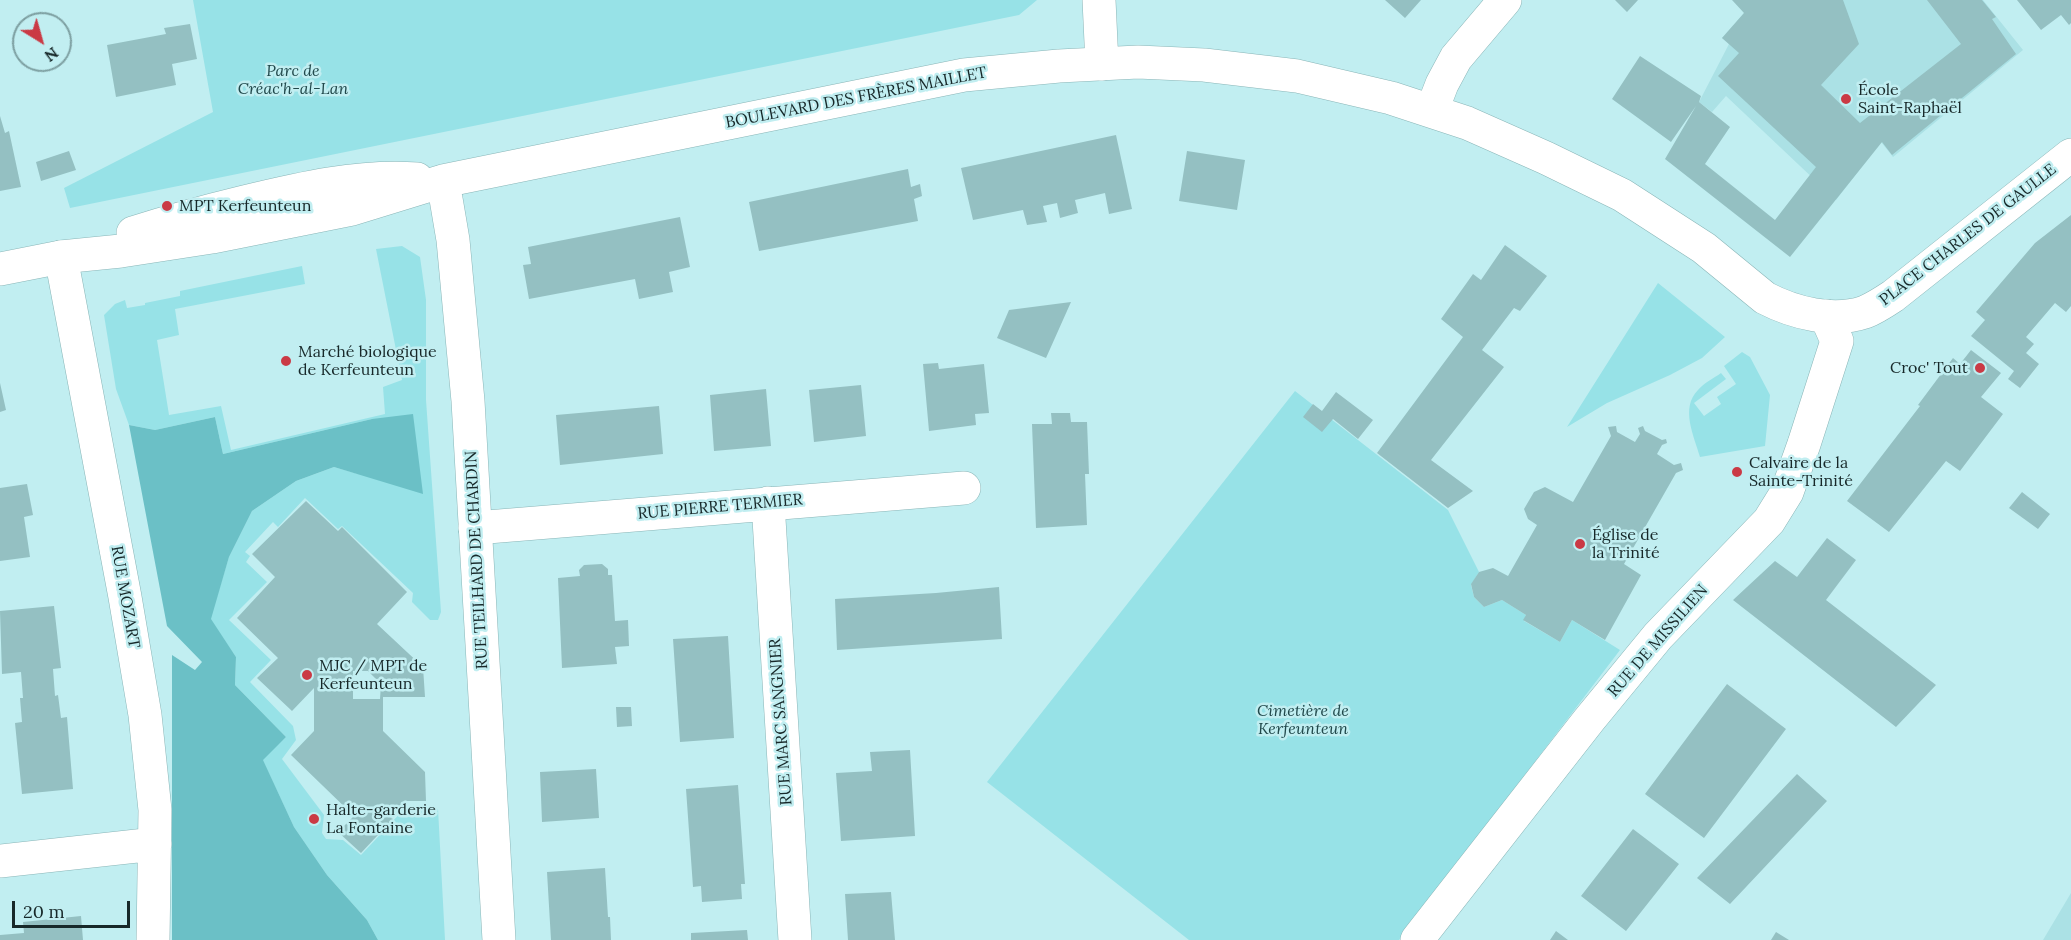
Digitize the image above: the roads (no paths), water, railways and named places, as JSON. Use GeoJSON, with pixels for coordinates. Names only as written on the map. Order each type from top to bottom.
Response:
{"type":"FeatureCollection","features":[{"type":"Feature","properties":{"kind":"street"},"geometry":{"type":"LineString","coordinates":[[1099,0],[1102,64]]}},
{"type":"Feature","properties":{"kind":"street"},"geometry":{"type":"LineString","coordinates":[[1432,110],[1442,84],[1456,58],[1505,0]]}},
{"type":"Feature","properties":{"kind":"street","name":"BOULEVARD DES FRÈRES MAILLET"},"geometry":{"type":"LineString","coordinates":[[0,268],[61,257],[154,226],[258,198],[316,201],[345,180],[375,178],[443,181],[964,75],[1102,64],[1178,63],[1264,71],[1349,87],[1432,110],[1501,137],[1599,183],[1654,214],[1704,248],[1765,298],[1797,311],[1826,316]]}},
{"type":"Feature","properties":{"kind":"street","name":"PLACE CHARLES DE GAULLE"},"geometry":{"type":"LineString","coordinates":[[1826,316],[1862,313],[1875,308],[2071,155]]}},
{"type":"Feature","properties":{"kind":"street","name":"RUE TEILHARD DE CHARDIN"},"geometry":{"type":"LineString","coordinates":[[443,181],[453,240],[461,325],[499,940]]}},
{"type":"Feature","properties":{"kind":"street","name":"RUE MOZART"},"geometry":{"type":"LineString","coordinates":[[61,257],[140,677],[154,781],[153,940]]}},
{"type":"Feature","properties":{"kind":"street","name":"RUE DE MISSILIEN"},"geometry":{"type":"LineString","coordinates":[[1417,940],[1658,636],[1769,521],[1779,507],[1804,444],[1836,341],[1826,316]]}},
{"type":"Feature","properties":{"kind":"street","name":"RUE PIERRE TERMIER"},"geometry":{"type":"LineString","coordinates":[[475,528],[964,488]]}},
{"type":"Feature","properties":{"kind":"street","name":"RUE MARC SANGNIER"},"geometry":{"type":"LineString","coordinates":[[768,503],[795,940]]}},
{"type":"Feature","properties":{"kind":"street"},"geometry":{"type":"LineString","coordinates":[[0,861],[155,844]]}},
{"type":"Feature","properties":{"kind":"place","name":"École Saint-Raphaël"},"geometry":{"type":"Point","coordinates":[1846,99]}},
{"type":"Feature","properties":{"kind":"place","name":"MPT Kerfeunteun"},"geometry":{"type":"Point","coordinates":[167,206]}},
{"type":"Feature","properties":{"kind":"place","name":"Marché biologique de Kerfeunteun"},"geometry":{"type":"Point","coordinates":[286,361]}},
{"type":"Feature","properties":{"kind":"place","name":"Croc' Tout"},"geometry":{"type":"Point","coordinates":[1980,368]}},
{"type":"Feature","properties":{"kind":"place","name":"Calvaire de la Sainte-Trinité"},"geometry":{"type":"Point","coordinates":[1737,472]}},
{"type":"Feature","properties":{"kind":"place","name":"Église de la Trinité"},"geometry":{"type":"Point","coordinates":[1580,544]}},
{"type":"Feature","properties":{"kind":"place","name":"MJC / MPT de Kerfeunteun"},"geometry":{"type":"Point","coordinates":[307,675]}},
{"type":"Feature","properties":{"kind":"place","name":"Halte-garderie La Fontaine"},"geometry":{"type":"Point","coordinates":[314,819]}},
{"type":"Feature","properties":{"kind":"park label","name":"Parc de Créac'h-al-Lan"},"geometry":{"type":"Point","coordinates":[293,80]}},
{"type":"Feature","properties":{"kind":"park label","name":"Cimetière de Kerfeunteun"},"geometry":{"type":"Point","coordinates":[1303,720]}}]}
